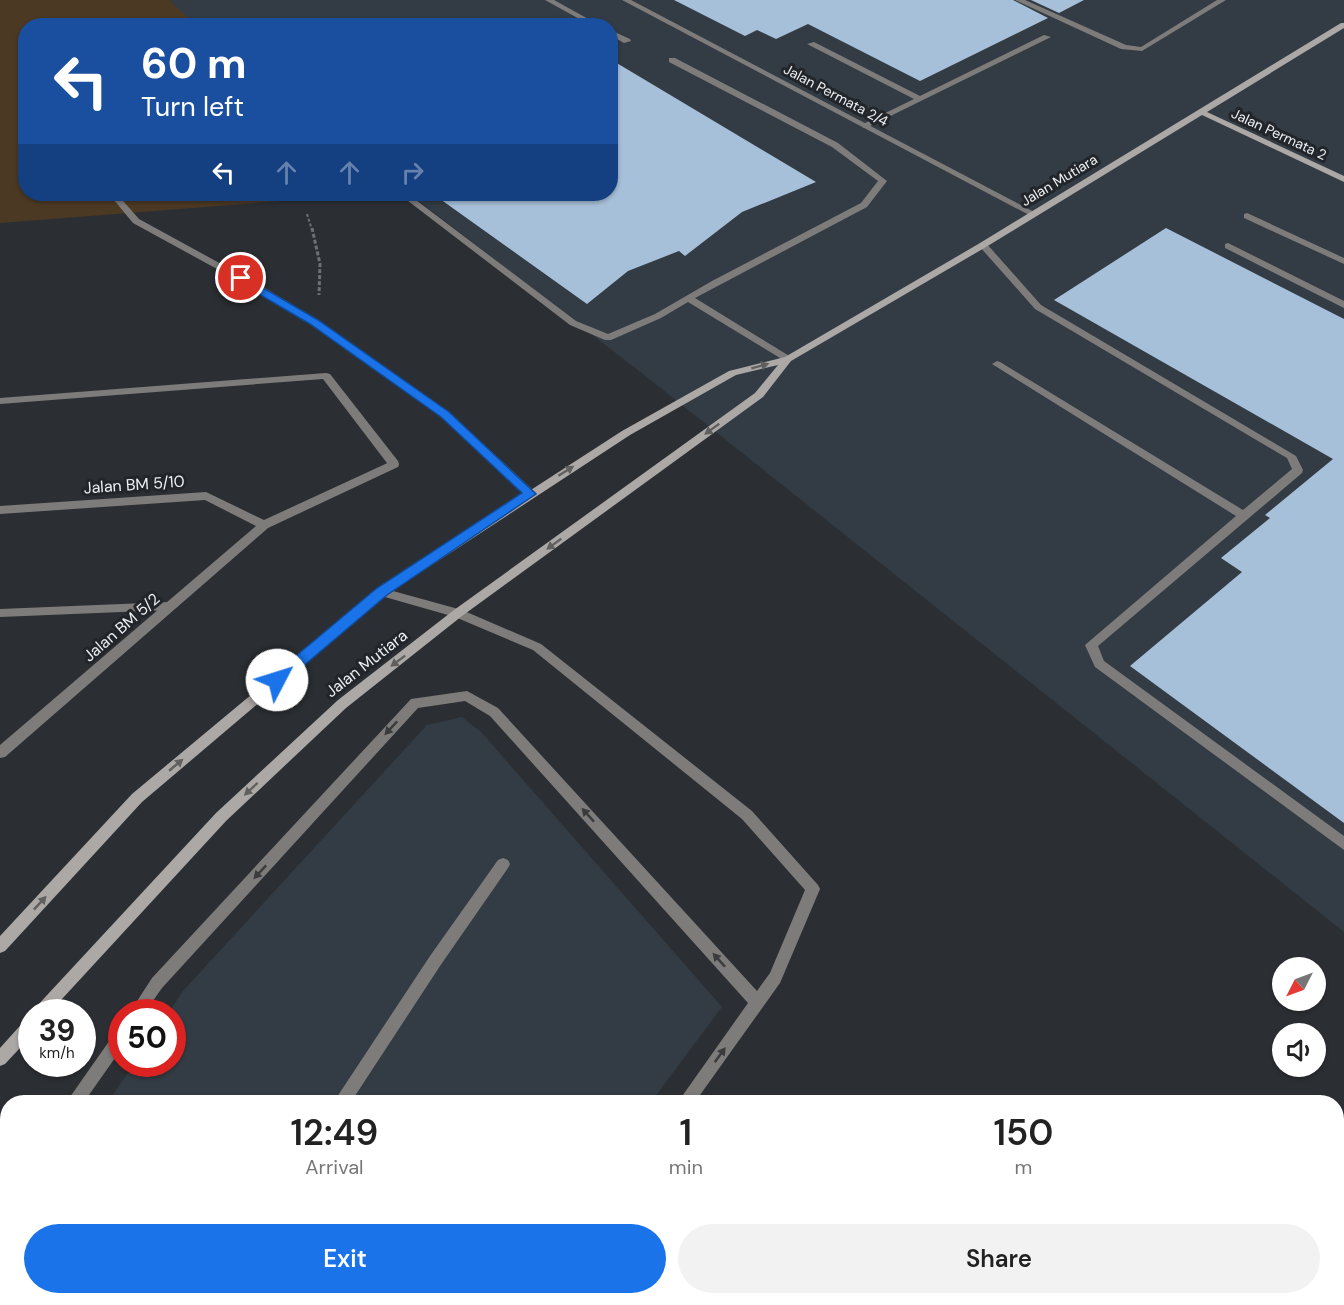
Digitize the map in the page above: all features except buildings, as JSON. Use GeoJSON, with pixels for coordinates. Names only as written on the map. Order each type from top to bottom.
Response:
{"type":"FeatureCollection","features":[{"type":"Feature","properties":{"kind":"main road","name":"Jalan Mutiara"},"geometry":{"type":"LineString","coordinates":[[53,999],[221,817],[342,704],[458,613],[759,395],[788,359],[983,245],[1344,25]]}},
{"type":"Feature","properties":{"kind":"main road","name":"Jalan Permata 2"},"geometry":{"type":"LineString","coordinates":[[1202,112],[1344,179]]}},
{"type":"Feature","properties":{"kind":"main road"},"geometry":{"type":"LineString","coordinates":[[0,946],[137,798],[382,592],[626,433],[733,373],[788,359]]}},
{"type":"Feature","properties":{"kind":"main road"},"geometry":{"type":"LineString","coordinates":[[0,1059],[18,1039]]}},
{"type":"Feature","properties":{"kind":"street"},"geometry":{"type":"LineString","coordinates":[[549,0],[583,18]]}},
{"type":"Feature","properties":{"kind":"street","name":"Jalan Permata 2/4"},"geometry":{"type":"LineString","coordinates":[[626,0],[1034,214]]}},
{"type":"Feature","properties":{"kind":"street"},"geometry":{"type":"LineString","coordinates":[[1019,0],[1124,47],[1142,49],[1222,0]]}},
{"type":"Feature","properties":{"kind":"street"},"geometry":{"type":"LineString","coordinates":[[618,36],[627,41]]}},
{"type":"Feature","properties":{"kind":"street"},"geometry":{"type":"LineString","coordinates":[[866,126],[1047,37]]}},
{"type":"Feature","properties":{"kind":"street"},"geometry":{"type":"LineString","coordinates":[[811,44],[919,99]]}},
{"type":"Feature","properties":{"kind":"street"},"geometry":{"type":"LineString","coordinates":[[412,201],[573,323],[608,338],[658,316],[864,206],[883,182],[835,145],[672,60]]}},
{"type":"Feature","properties":{"kind":"street"},"geometry":{"type":"LineString","coordinates":[[119,201],[136,221],[262,290],[314,322],[445,414],[530,494]]}},
{"type":"Feature","properties":{"kind":"street"},"geometry":{"type":"LineString","coordinates":[[1247,216],[1344,261]]}},
{"type":"Feature","properties":{"kind":"street"},"geometry":{"type":"LineString","coordinates":[[983,245],[1038,307],[1291,456],[1298,470],[1091,645],[1099,664],[1344,844]]}},
{"type":"Feature","properties":{"kind":"street"},"geometry":{"type":"LineString","coordinates":[[1227,246],[1344,305]]}},
{"type":"Feature","properties":{"kind":"street"},"geometry":{"type":"LineString","coordinates":[[688,298],[788,359]]}},
{"type":"Feature","properties":{"kind":"street"},"geometry":{"type":"LineString","coordinates":[[997,364],[1244,516]]}},
{"type":"Feature","properties":{"kind":"street","name":"Jalan BM 5/2"},"geometry":{"type":"LineString","coordinates":[[0,401],[326,376],[394,464],[264,525],[0,753]]}},
{"type":"Feature","properties":{"kind":"street","name":"Jalan BM 5/10"},"geometry":{"type":"LineString","coordinates":[[0,510],[206,496],[264,525]]}},
{"type":"Feature","properties":{"kind":"street"},"geometry":{"type":"LineString","coordinates":[[382,592],[458,613],[537,647],[747,815],[813,888],[775,978],[691,1095]]}},
{"type":"Feature","properties":{"kind":"street"},"geometry":{"type":"LineString","coordinates":[[0,613],[170,606]]}},
{"type":"Feature","properties":{"kind":"street"},"geometry":{"type":"LineString","coordinates":[[146,999],[158,983],[415,703],[467,696],[494,712],[758,1003]]}},
{"type":"Feature","properties":{"kind":"street"},"geometry":{"type":"LineString","coordinates":[[347,1095],[435,961],[503,864]]}},
{"type":"Feature","properties":{"kind":"street"},"geometry":{"type":"LineString","coordinates":[[80,1095],[108,1055]]}},
{"type":"Feature","properties":{"kind":"path"},"geometry":{"type":"LineString","coordinates":[[307,214],[315,236],[321,286],[314,322]]}},
{"type":"Feature","properties":{"kind":"shaded area"},"geometry":{"type":"Polygon","coordinates":[[[0,0],[169,0],[188,18],[18,18],[18,201],[281,201],[0,223],[0,0]]]}},
{"type":"Feature","properties":{"kind":"shaded area"},"geometry":{"type":"Polygon","coordinates":[[[161,0],[1344,0],[1344,932],[648,378],[419,201],[618,201],[618,18],[185,18],[161,0]]]}},
{"type":"Feature","properties":{"kind":"shaded area"},"geometry":{"type":"Polygon","coordinates":[[[462,717],[482,733],[722,1007],[657,1095],[113,1095],[125,1077],[186,1077],[186,999],[178,999],[427,725],[462,717]]]}},
{"type":"Feature","properties":{"kind":"route"},"geometry":{"type":"LineString","coordinates":[[241,278],[314,322],[445,414],[530,494],[382,592],[277,680]]}}]}
